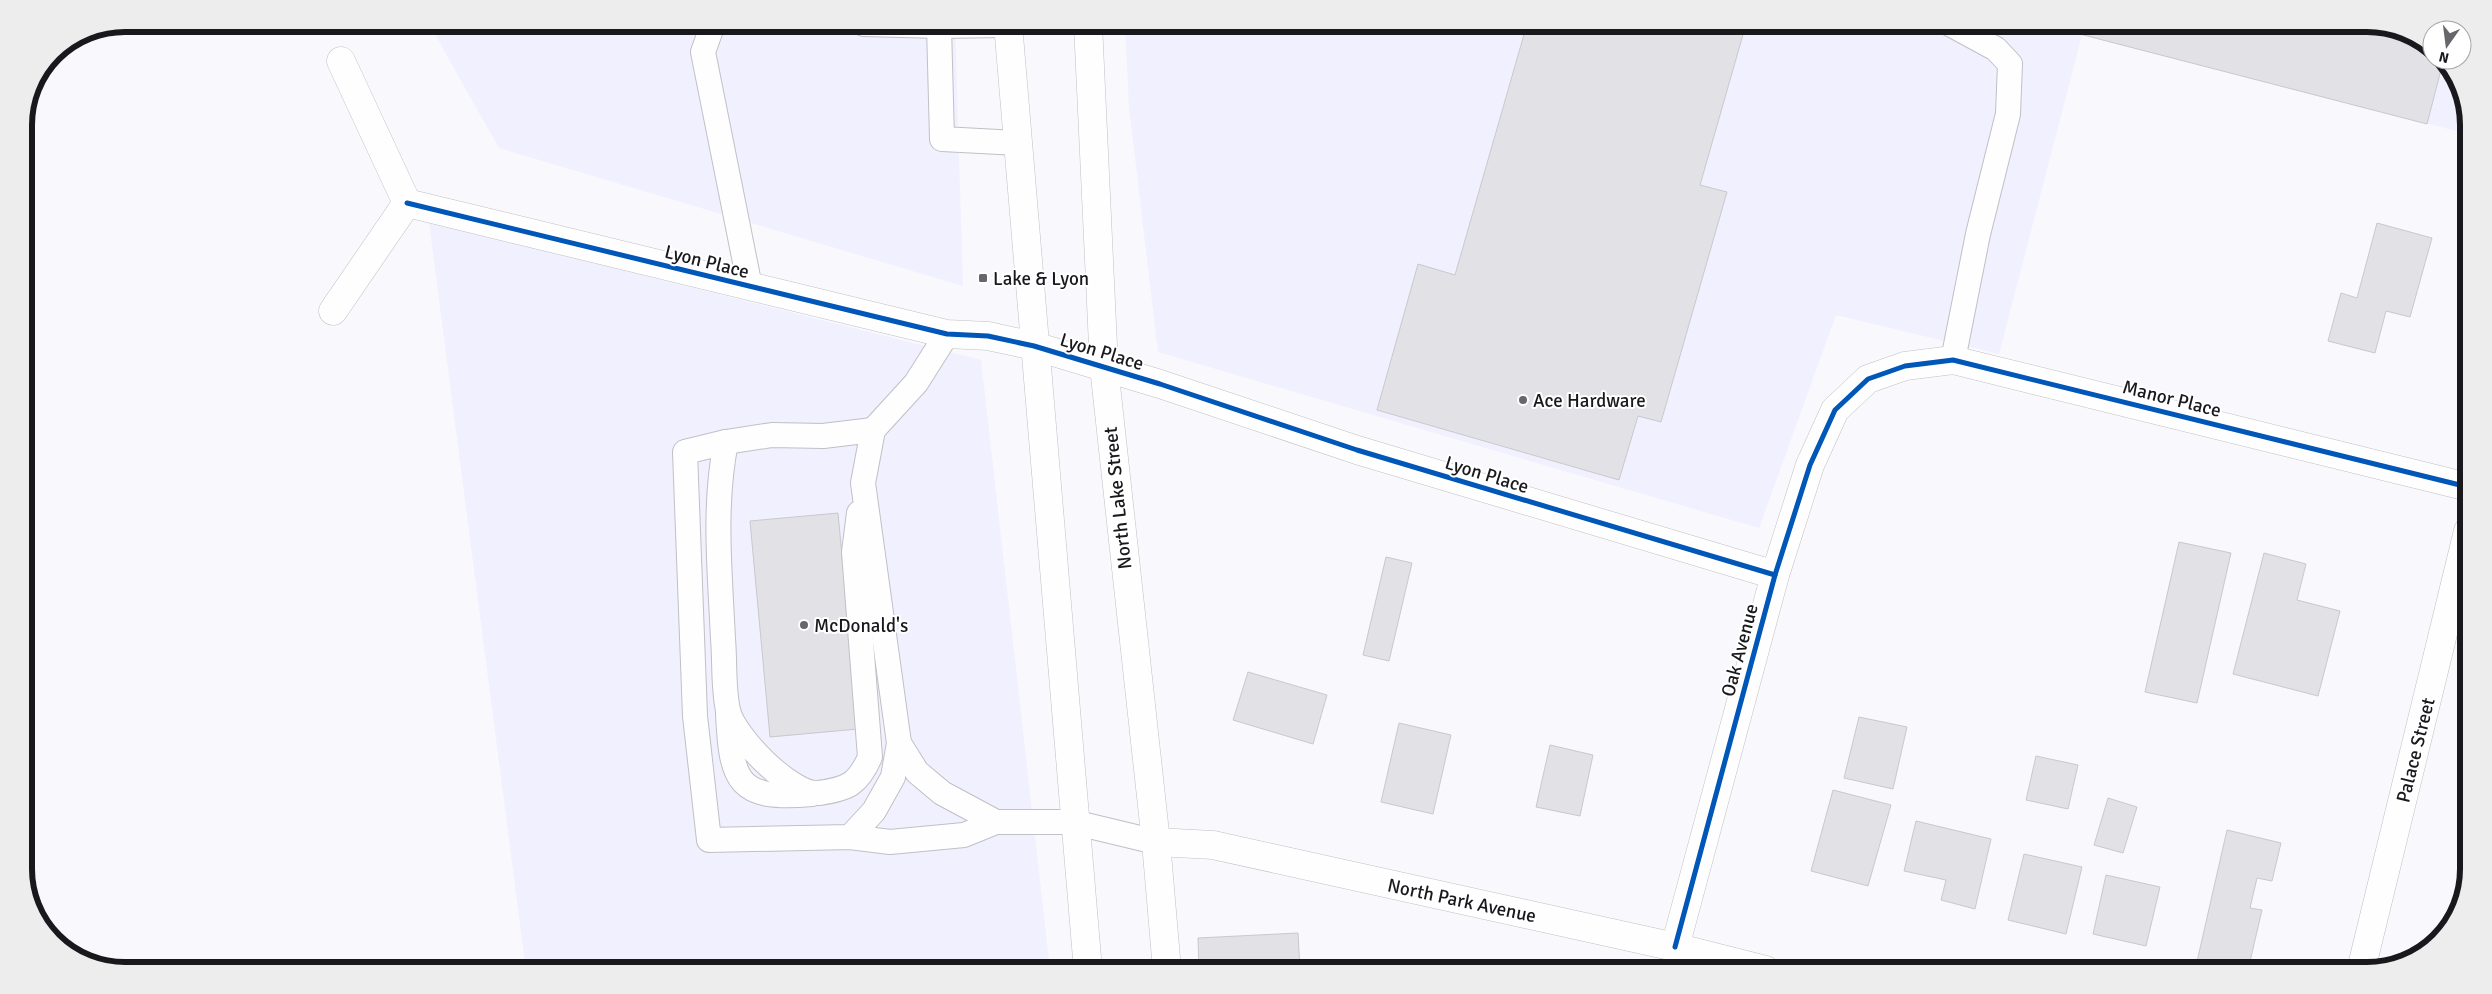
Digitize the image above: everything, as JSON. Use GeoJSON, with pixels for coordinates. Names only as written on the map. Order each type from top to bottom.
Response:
{"type":"FeatureCollection","features":[{"type":"Feature","properties":{"kind":"street"},"geometry":{"type":"LineString","coordinates":[[1009,32],[1087,962]]}},
{"type":"Feature","properties":{"kind":"street","name":"North Lake Street"},"geometry":{"type":"LineString","coordinates":[[1088,32],[1104,367],[1156,842],[1166,962]]}},
{"type":"Feature","properties":{"kind":"street"},"geometry":{"type":"LineString","coordinates":[[334,311],[407,203],[341,61]]}},
{"type":"Feature","properties":{"kind":"street","name":"Lyon Place"},"geometry":{"type":"LineString","coordinates":[[407,203],[947,334],[988,336],[1034,346],[1367,453],[1775,576]]}},
{"type":"Feature","properties":{"kind":"street","name":"Manor Place"},"geometry":{"type":"LineString","coordinates":[[1868,379],[1905,366],[1953,360],[2459,485]]}},
{"type":"Feature","properties":{"kind":"street","name":"Oak Avenue"},"geometry":{"type":"LineString","coordinates":[[1675,946],[1775,576],[1810,464],[1835,410],[1868,379]]}},
{"type":"Feature","properties":{"kind":"street","name":"Palace Street"},"geometry":{"type":"LineString","coordinates":[[2363,962],[2460,565]]}},
{"type":"Feature","properties":{"kind":"street","name":"North Park Avenue"},"geometry":{"type":"LineString","coordinates":[[1156,842],[1212,845],[1675,946],[1736,962]]}},
{"type":"Feature","properties":{"kind":"lane"},"geometry":{"type":"LineString","coordinates":[[710,32],[703,52],[750,287]]}},
{"type":"Feature","properties":{"kind":"lane"},"geometry":{"type":"LineString","coordinates":[[939,32],[942,139],[1019,143]]}},
{"type":"Feature","properties":{"kind":"lane"},"geometry":{"type":"LineString","coordinates":[[1953,360],[1978,234],[2008,114],[2010,64],[1996,49],[1965,32]]}},
{"type":"Feature","properties":{"kind":"lane"},"geometry":{"type":"LineString","coordinates":[[726,442],[718,493],[718,544],[729,746],[734,768],[742,783],[756,792],[782,797],[844,790],[863,774],[870,756],[854,552],[863,483],[873,430],[916,382],[947,334]]}},
{"type":"Feature","properties":{"kind":"lane"},"geometry":{"type":"LineString","coordinates":[[873,430],[823,436],[772,435],[726,442],[685,452],[695,716],[709,840],[850,836],[890,842],[964,835],[996,822],[1074,822],[1156,842]]}},
{"type":"Feature","properties":{"kind":"lane"},"geometry":{"type":"LineString","coordinates":[[850,836],[874,811],[893,777],[899,743],[863,483]]}},
{"type":"Feature","properties":{"kind":"lane"},"geometry":{"type":"LineString","coordinates":[[728,712],[748,745],[755,752],[794,786],[812,794]]}},
{"type":"Feature","properties":{"kind":"lane"},"geometry":{"type":"LineString","coordinates":[[899,743],[917,772],[942,793],[996,822]]}},
{"type":"Feature","properties":{"kind":"shaded area"},"geometry":{"type":"Polygon","coordinates":[[[434,32],[955,32],[963,286],[499,148],[434,32]]]}},
{"type":"Feature","properties":{"kind":"shaded area"},"geometry":{"type":"Polygon","coordinates":[[[1125,32],[2367,32],[2396,37],[2422,51],[2422,70],[2441,70],[2450,84],[2458,107],[2459,132],[2082,35],[1999,354],[1836,315],[1759,528],[1158,352],[1129,107],[1125,32]]]}},
{"type":"Feature","properties":{"kind":"shaded area"},"geometry":{"type":"Polygon","coordinates":[[[429,222],[981,360],[1049,962],[525,962],[429,222]]]}},
{"type":"Feature","properties":{"kind":"building"},"geometry":{"type":"Polygon","coordinates":[[[1525,32],[1744,32],[1700,185],[1727,192],[1661,422],[1638,416],[1619,480],[1377,410],[1418,264],[1455,275],[1525,32]]]}},
{"type":"Feature","properties":{"kind":"building"},"geometry":{"type":"Polygon","coordinates":[[[2072,32],[2379,33],[2408,42],[2422,51],[2422,70],[2441,70],[2427,124],[2072,32]]]}},
{"type":"Feature","properties":{"kind":"building"},"geometry":{"type":"Polygon","coordinates":[[[2377,223],[2432,238],[2410,317],[2386,311],[2375,353],[2328,341],[2341,293],[2357,298],[2377,223]]]}},
{"type":"Feature","properties":{"kind":"building","name":"McDonald's"},"geometry":{"type":"Polygon","coordinates":[[[838,513],[858,729],[770,737],[750,521],[838,513]]]}},
{"type":"Feature","properties":{"kind":"building"},"geometry":{"type":"Polygon","coordinates":[[[2179,542],[2231,553],[2197,703],[2145,692],[2179,542]]]}},
{"type":"Feature","properties":{"kind":"building"},"geometry":{"type":"Polygon","coordinates":[[[2264,553],[2306,564],[2297,600],[2340,611],[2318,696],[2233,674],[2264,553]]]}},
{"type":"Feature","properties":{"kind":"building"},"geometry":{"type":"Polygon","coordinates":[[[1386,557],[1412,563],[1389,661],[1363,655],[1386,557]]]}},
{"type":"Feature","properties":{"kind":"building"},"geometry":{"type":"Polygon","coordinates":[[[1248,672],[1327,695],[1313,744],[1233,720],[1248,672]]]}},
{"type":"Feature","properties":{"kind":"building"},"geometry":{"type":"Polygon","coordinates":[[[1859,717],[1907,727],[1893,789],[1844,778],[1859,717]]]}},
{"type":"Feature","properties":{"kind":"building"},"geometry":{"type":"Polygon","coordinates":[[[1399,723],[1451,735],[1433,814],[1381,802],[1399,723]]]}},
{"type":"Feature","properties":{"kind":"building"},"geometry":{"type":"Polygon","coordinates":[[[1550,745],[1593,755],[1580,816],[1536,807],[1550,745]]]}},
{"type":"Feature","properties":{"kind":"building"},"geometry":{"type":"Polygon","coordinates":[[[2036,756],[2078,765],[2068,809],[2026,800],[2036,756]]]}},
{"type":"Feature","properties":{"kind":"building"},"geometry":{"type":"Polygon","coordinates":[[[1833,790],[1891,805],[1868,886],[1811,871],[1833,790]]]}},
{"type":"Feature","properties":{"kind":"building"},"geometry":{"type":"Polygon","coordinates":[[[2108,798],[2137,807],[2123,853],[2094,845],[2108,798]]]}},
{"type":"Feature","properties":{"kind":"building"},"geometry":{"type":"Polygon","coordinates":[[[1916,821],[1991,839],[1975,909],[1941,900],[1946,880],[1904,871],[1916,821]]]}},
{"type":"Feature","properties":{"kind":"building"},"geometry":{"type":"Polygon","coordinates":[[[2227,830],[2281,843],[2272,881],[2257,878],[2250,908],[2262,910],[2250,962],[2197,962],[2227,830]]]}},
{"type":"Feature","properties":{"kind":"building"},"geometry":{"type":"Polygon","coordinates":[[[2024,854],[2082,867],[2066,934],[2008,920],[2024,854]]]}},
{"type":"Feature","properties":{"kind":"building"},"geometry":{"type":"Polygon","coordinates":[[[2106,875],[2160,887],[2146,946],[2093,934],[2106,875]]]}},
{"type":"Feature","properties":{"kind":"building"},"geometry":{"type":"Polygon","coordinates":[[[1298,933],[1300,962],[1199,962],[1198,938],[1298,933]]]}},
{"type":"Feature","properties":{"kind":"cycle path"},"geometry":{"type":"LineString","coordinates":[[407,203],[947,334],[988,336],[1034,346],[1160,384],[1357,450],[1775,575]]}},
{"type":"Feature","properties":{"kind":"cycle path"},"geometry":{"type":"LineString","coordinates":[[1675,947],[1775,575],[1810,465],[1835,410],[1868,379],[1905,366],[1953,360],[2459,485]]}},
{"type":"Feature","properties":{"kind":"place","name":"Lake & Lyon"},"geometry":{"type":"Point","coordinates":[983,278]}},
{"type":"Feature","properties":{"kind":"place","name":"Ace Hardware"},"geometry":{"type":"Point","coordinates":[1523,400]}},
{"type":"Feature","properties":{"kind":"place","name":"McDonald's"},"geometry":{"type":"Point","coordinates":[804,625]}}]}
